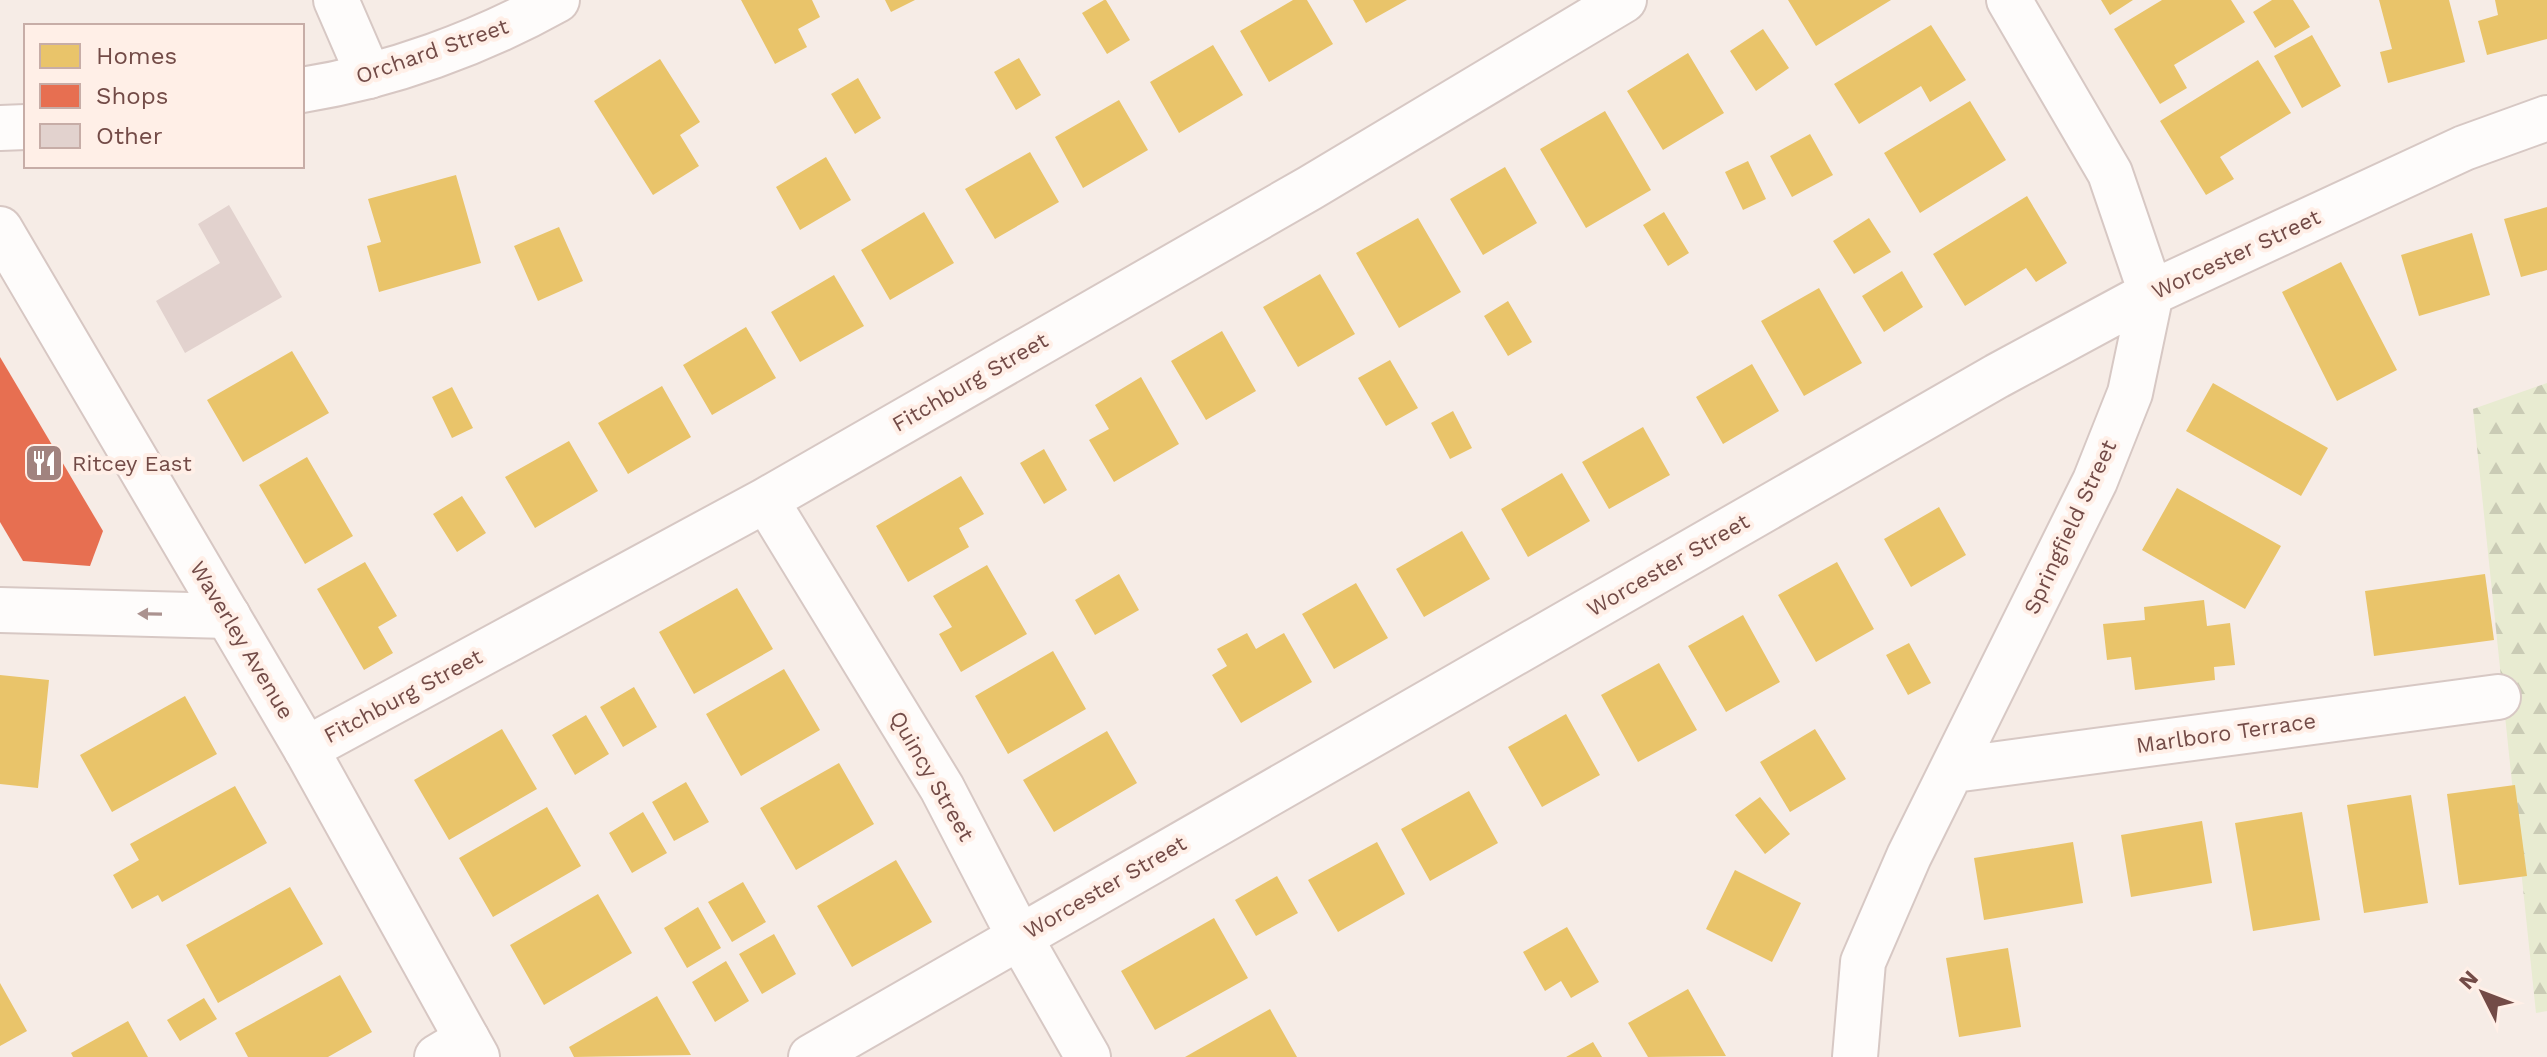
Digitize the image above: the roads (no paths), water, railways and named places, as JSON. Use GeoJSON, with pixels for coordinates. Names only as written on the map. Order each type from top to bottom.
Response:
{"type":"FeatureCollection","features":[{"type":"Feature","properties":{"kind":"street"},"geometry":{"type":"LineString","coordinates":[[336,0],[369,76]]}},
{"type":"Feature","properties":{"kind":"street","name":"Orchard Street"},"geometry":{"type":"LineString","coordinates":[[304,90],[369,76],[520,21],[557,0]]}},
{"type":"Feature","properties":{"kind":"street","name":"Fitchburg Street"},"geometry":{"type":"LineString","coordinates":[[306,749],[766,500],[1310,188],[1624,0]]}},
{"type":"Feature","properties":{"kind":"street"},"geometry":{"type":"LineString","coordinates":[[2009,0],[2110,173],[2151,293]]}},
{"type":"Feature","properties":{"kind":"street","name":"Worcester Street"},"geometry":{"type":"LineString","coordinates":[[811,1057],[1997,376],[2151,293],[2464,148],[2547,118]]}},
{"type":"Feature","properties":{"kind":"street"},"geometry":{"type":"LineString","coordinates":[[0,128],[24,127]]}},
{"type":"Feature","properties":{"kind":"street","name":"Waverley Avenue"},"geometry":{"type":"LineString","coordinates":[[0,229],[306,749],[460,1051]]}},
{"type":"Feature","properties":{"kind":"street","name":"Springfield Street"},"geometry":{"type":"LineString","coordinates":[[1855,1057],[1863,962],[1909,856],[2095,481],[2130,393],[2151,293]]}},
{"type":"Feature","properties":{"kind":"street","name":"Quincy Street"},"geometry":{"type":"LineString","coordinates":[[766,500],[942,788],[1019,936],[1088,1057]]}},
{"type":"Feature","properties":{"kind":"street"},"geometry":{"type":"LineString","coordinates":[[0,610],[228,616]]}},
{"type":"Feature","properties":{"kind":"street","name":"Marlboro Terrace"},"geometry":{"type":"LineString","coordinates":[[1954,770],[2498,697]]}},
{"type":"Feature","properties":{"kind":"place","name":"Ritcey East"},"geometry":{"type":"Point","coordinates":[44,463]}}]}
